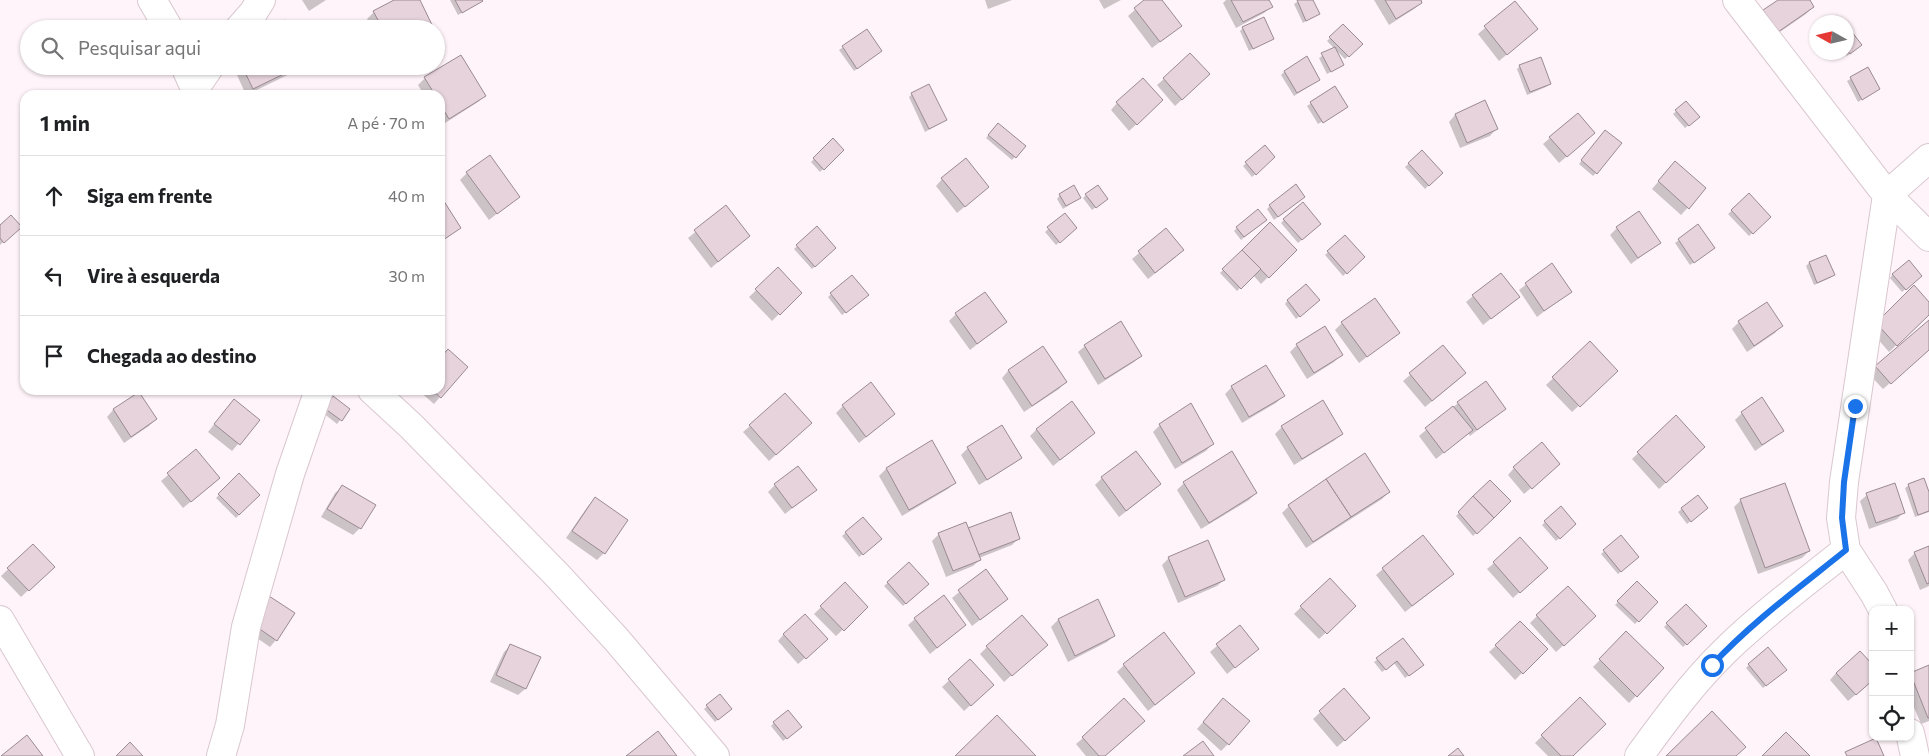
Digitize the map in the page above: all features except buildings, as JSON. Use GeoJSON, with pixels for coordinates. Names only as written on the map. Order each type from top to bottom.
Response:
{"type":"FeatureCollection","features":[{"type":"Feature","properties":{"kind":"street"},"geometry":{"type":"LineString","coordinates":[[152,0],[164,20]]}},
{"type":"Feature","properties":{"kind":"street"},"geometry":{"type":"LineString","coordinates":[[247,20],[261,0]]}},
{"type":"Feature","properties":{"kind":"street"},"geometry":{"type":"LineString","coordinates":[[1737,0],[1887,195],[1929,237]]}},
{"type":"Feature","properties":{"kind":"street"},"geometry":{"type":"LineString","coordinates":[[1880,606],[1874,593],[1846,550],[1842,518],[1844,482],[1887,195],[1929,158]]}},
{"type":"Feature","properties":{"kind":"street"},"geometry":{"type":"LineString","coordinates":[[222,756],[230,725],[246,626],[290,474],[317,395]]}},
{"type":"Feature","properties":{"kind":"street"},"geometry":{"type":"LineString","coordinates":[[377,395],[557,575],[616,639],[715,756]]}},
{"type":"Feature","properties":{"kind":"street"},"geometry":{"type":"LineString","coordinates":[[1639,756],[1686,694],[1725,651],[1773,608],[1846,550]]}},
{"type":"Feature","properties":{"kind":"street"},"geometry":{"type":"LineString","coordinates":[[0,620],[80,756]]}},
{"type":"Feature","properties":{"kind":"street"},"geometry":{"type":"LineString","coordinates":[[1912,741],[1915,756]]}},
{"type":"Feature","properties":{"kind":"route"},"geometry":{"type":"LineString","coordinates":[[1712,665],[1773,608],[1846,550],[1842,518],[1844,482],[1855,406]]}}]}
